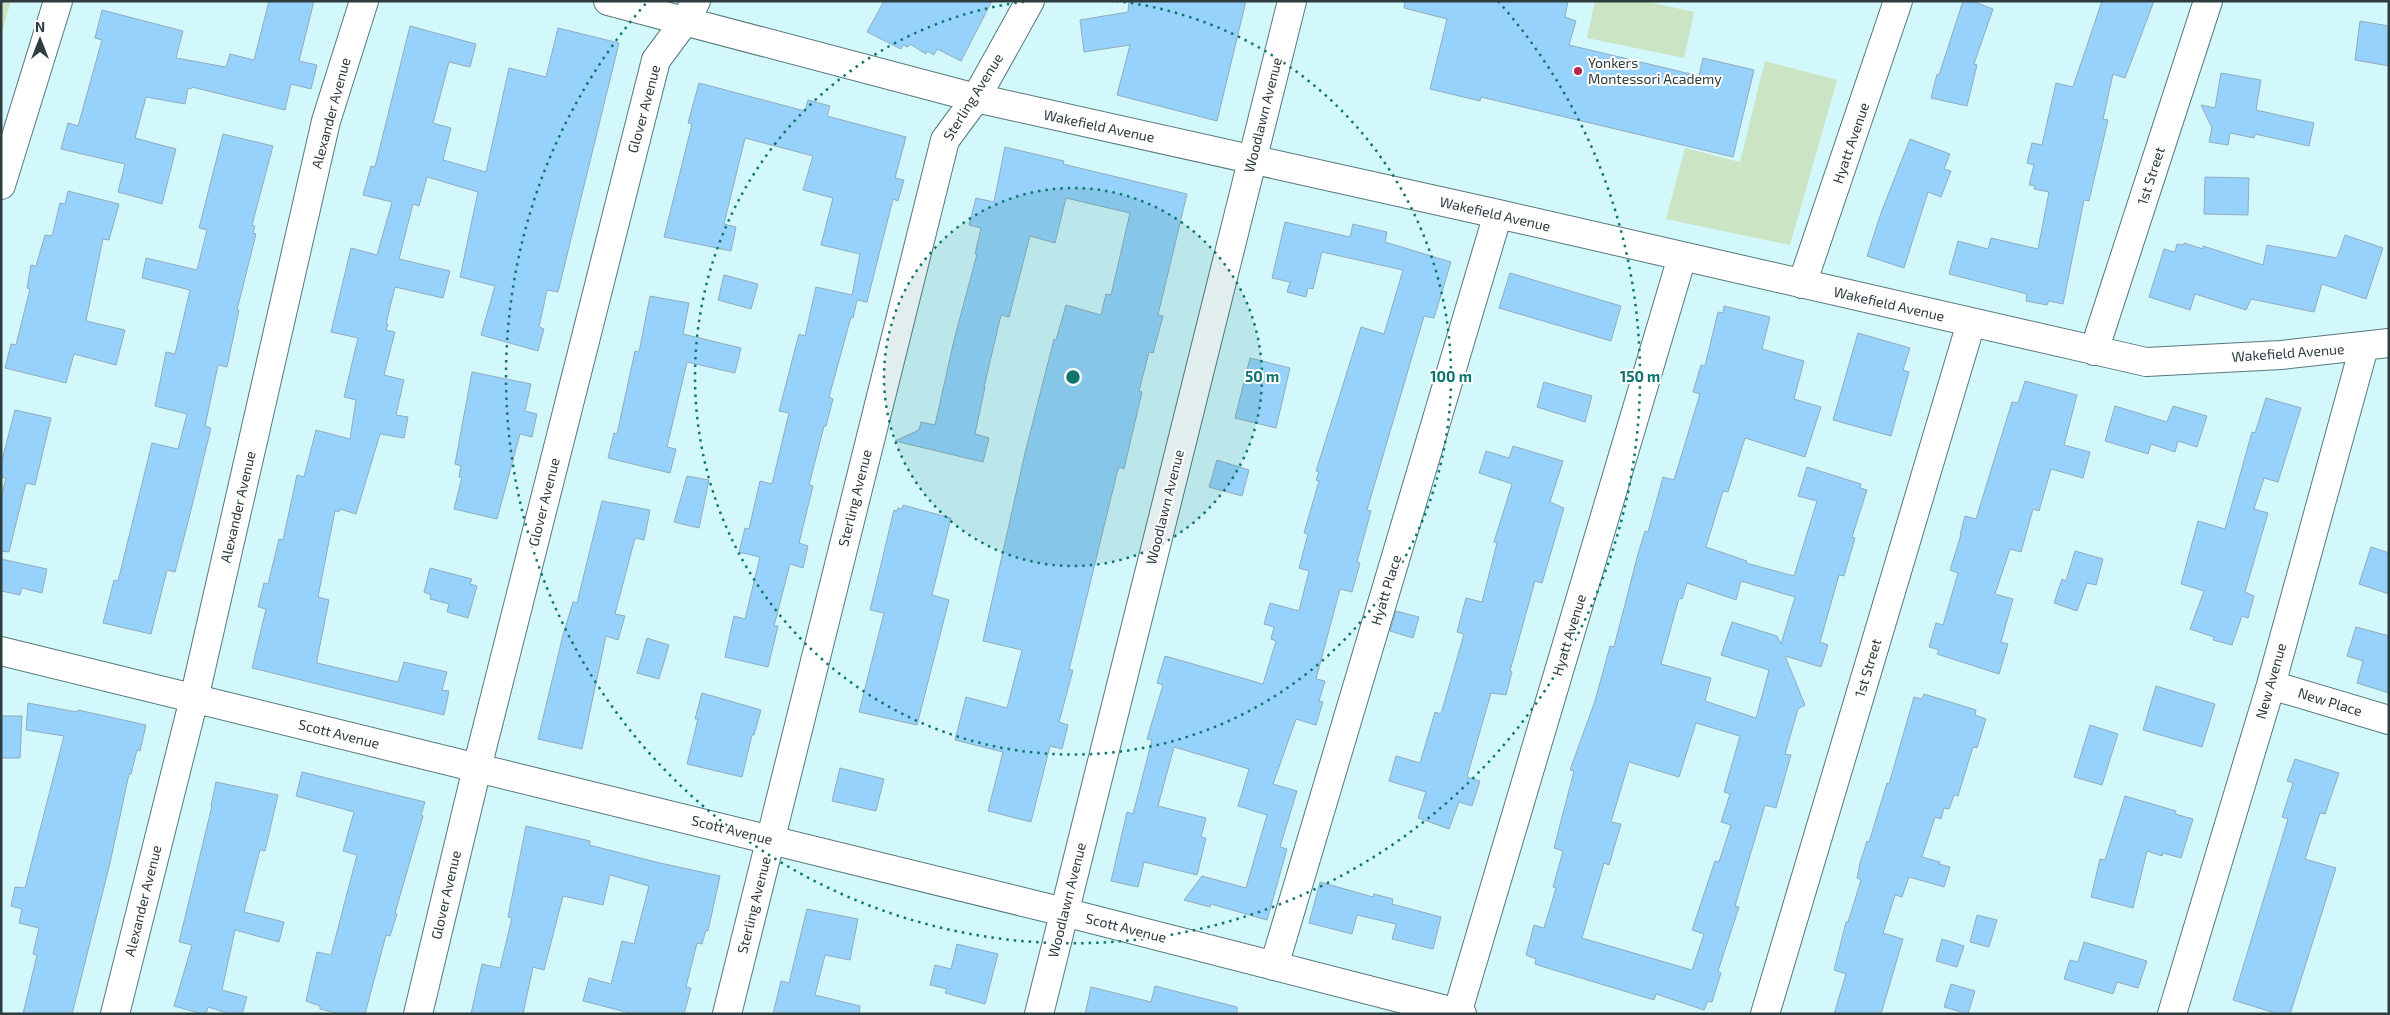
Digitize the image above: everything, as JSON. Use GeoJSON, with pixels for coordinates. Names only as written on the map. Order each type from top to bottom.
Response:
{"type":"FeatureCollection","features":[{"type":"Feature","properties":{"kind":"street"},"geometry":{"type":"LineString","coordinates":[[1,185],[58,1]]}},
{"type":"Feature","properties":{"kind":"street","name":"Alexander Avenue"},"geometry":{"type":"LineString","coordinates":[[115,1014],[194,699],[326,121],[364,1]]}},
{"type":"Feature","properties":{"kind":"street","name":"Wakefield Avenue"},"geometry":{"type":"LineString","coordinates":[[608,1],[691,11],[976,98],[1498,214],[2146,362],[2281,355],[2376,345]]}},
{"type":"Feature","properties":{"kind":"street","name":"Sterling Avenue"},"geometry":{"type":"LineString","coordinates":[[727,1014],[945,140],[976,98],[1030,1]]}},
{"type":"Feature","properties":{"kind":"street","name":"Woodlawn Avenue"},"geometry":{"type":"LineString","coordinates":[[1039,1014],[1292,1]]}},
{"type":"Feature","properties":{"kind":"street","name":"Hyatt Avenue"},"geometry":{"type":"LineString","coordinates":[[1802,284],[1898,1]]}},
{"type":"Feature","properties":{"kind":"street","name":"1st Street"},"geometry":{"type":"LineString","coordinates":[[2094,351],[2208,1]]}},
{"type":"Feature","properties":{"kind":"street","name":"Glover Avenue"},"geometry":{"type":"LineString","coordinates":[[418,1014],[477,768],[656,60],[691,11]]}},
{"type":"Feature","properties":{"kind":"street","name":"Hyatt Place"},"geometry":{"type":"LineString","coordinates":[[1274,966],[1498,214]]}},
{"type":"Feature","properties":{"kind":"street","name":"Hyatt Avenue"},"geometry":{"type":"LineString","coordinates":[[1459,1013],[1682,257]]}},
{"type":"Feature","properties":{"kind":"street","name":"1st Street"},"geometry":{"type":"LineString","coordinates":[[1765,1014],[1971,323]]}},
{"type":"Feature","properties":{"kind":"street","name":"New Avenue"},"geometry":{"type":"LineString","coordinates":[[2172,1014],[2376,345]]}},
{"type":"Feature","properties":{"kind":"street","name":"Scott Avenue"},"geometry":{"type":"LineString","coordinates":[[1,651],[1064,912],[1459,1013]]}},
{"type":"Feature","properties":{"kind":"street","name":"New Place"},"geometry":{"type":"LineString","coordinates":[[2271,685],[2389,720]]}},
{"type":"Feature","properties":{"kind":"green space"},"geometry":{"type":"Polygon","coordinates":[[[1,1],[11,1],[1,35],[1,1]]]}},
{"type":"Feature","properties":{"kind":"green space"},"geometry":{"type":"Polygon","coordinates":[[[1595,1],[1644,1],[1694,12],[1684,58],[1587,38],[1595,1]]]}},
{"type":"Feature","properties":{"kind":"green space"},"geometry":{"type":"Polygon","coordinates":[[[1765,61],[1837,80],[1790,245],[1666,219],[1685,148],[1740,162],[1765,61]]]}},
{"type":"Feature","properties":{"kind":"building"},"geometry":{"type":"Polygon","coordinates":[[[269,1],[314,1],[299,61],[317,65],[311,89],[291,84],[285,110],[192,87],[191,89],[188,88],[185,104],[146,97],[135,138],[176,149],[162,204],[118,192],[125,164],[61,149],[68,123],[78,126],[102,40],[95,38],[102,10],[183,31],[176,58],[226,67],[230,54],[254,60],[269,1]]]}},
{"type":"Feature","properties":{"kind":"building"},"geometry":{"type":"Polygon","coordinates":[[[884,1],[992,1],[961,61],[937,49],[934,55],[927,51],[926,54],[910,44],[908,47],[903,45],[901,49],[867,32],[884,1]]]}},
{"type":"Feature","properties":{"kind":"building"},"geometry":{"type":"Polygon","coordinates":[[[1129,1],[1246,1],[1217,121],[1117,95],[1130,45],[1084,52],[1080,20],[1128,12],[1129,1]]]}},
{"type":"Feature","properties":{"kind":"building"},"geometry":{"type":"Polygon","coordinates":[[[1405,1],[1568,1],[1565,17],[1576,21],[1569,45],[1699,76],[1703,58],[1754,70],[1733,157],[1481,97],[1480,101],[1430,89],[1447,19],[1404,8],[1405,1]]]}},
{"type":"Feature","properties":{"kind":"building"},"geometry":{"type":"Polygon","coordinates":[[[1963,1],[1972,1],[1993,9],[1974,64],[1977,65],[1967,106],[1931,98],[1937,74],[1939,75],[1963,1]]]}},
{"type":"Feature","properties":{"kind":"building"},"geometry":{"type":"Polygon","coordinates":[[[2102,1],[2154,1],[2125,78],[2113,74],[2103,119],[2108,120],[2089,201],[2084,200],[2063,304],[2049,301],[2047,305],[2026,301],[2027,294],[1949,274],[1958,241],[1988,249],[1991,238],[2038,249],[2049,192],[2034,189],[2035,186],[2029,185],[2034,165],[2027,163],[2032,143],[2042,145],[2056,83],[2073,87],[2102,1]]]}},
{"type":"Feature","properties":{"kind":"building"},"geometry":{"type":"Polygon","coordinates":[[[2360,21],[2389,26],[2389,66],[2355,60],[2360,21]]]}},
{"type":"Feature","properties":{"kind":"building"},"geometry":{"type":"Polygon","coordinates":[[[410,26],[476,44],[470,67],[449,62],[433,123],[451,128],[443,160],[486,172],[509,68],[546,77],[558,28],[619,43],[558,292],[547,290],[539,327],[544,329],[538,351],[481,335],[495,286],[460,277],[478,192],[427,177],[419,206],[413,204],[399,259],[450,271],[443,298],[395,287],[386,330],[395,332],[384,375],[404,380],[396,415],[408,417],[404,438],[380,434],[356,514],[340,509],[339,512],[335,511],[318,597],[329,600],[317,663],[398,682],[404,662],[447,672],[442,690],[449,691],[444,715],[252,668],[266,609],[258,607],[264,583],[268,584],[279,539],[283,540],[297,475],[304,477],[316,430],[350,439],[356,400],[344,397],[358,338],[331,332],[351,248],[377,255],[392,202],[363,195],[371,166],[375,167],[410,26]]]}},
{"type":"Feature","properties":{"kind":"building"},"geometry":{"type":"Polygon","coordinates":[[[2221,73],[2261,80],[2256,110],[2314,123],[2309,146],[2255,134],[2254,138],[2230,133],[2228,145],[2209,142],[2212,128],[2201,105],[2215,108],[2221,73]]]}},
{"type":"Feature","properties":{"kind":"building"},"geometry":{"type":"Polygon","coordinates":[[[699,83],[805,111],[808,100],[830,106],[827,116],[906,137],[895,178],[904,180],[898,201],[893,199],[867,302],[857,300],[853,318],[851,317],[829,397],[833,399],[809,485],[813,486],[799,543],[808,546],[803,568],[790,564],[774,626],[778,626],[768,667],[725,657],[734,616],[745,619],[760,557],[739,552],[745,528],[749,529],[760,481],[772,484],[789,413],[779,411],[799,334],[805,336],[816,287],[852,295],[860,254],[821,245],[833,198],[803,190],[813,156],[745,138],[724,224],[736,227],[731,251],[664,237],[692,124],[688,123],[699,83]]]}},
{"type":"Feature","properties":{"kind":"building"},"geometry":{"type":"Polygon","coordinates":[[[223,134],[273,146],[252,225],[255,226],[253,233],[256,234],[237,310],[239,310],[227,367],[218,365],[205,426],[211,428],[190,514],[175,572],[167,570],[151,634],[103,623],[114,580],[118,581],[152,443],[178,449],[187,414],[155,406],[166,352],[175,354],[190,290],[142,278],[146,258],[197,270],[207,230],[199,228],[223,134]]]}},
{"type":"Feature","properties":{"kind":"building"},"geometry":{"type":"Polygon","coordinates":[[[1910,139],[1950,154],[1944,169],[1951,171],[1941,197],[1928,192],[1904,268],[1867,256],[1881,213],[1910,139]]]}},
{"type":"Feature","properties":{"kind":"building"},"geometry":{"type":"Polygon","coordinates":[[[1005,147],[1064,161],[1063,164],[1187,194],[1158,315],[1163,316],[1153,353],[1149,352],[1139,391],[1142,392],[1124,469],[1119,467],[1117,473],[1069,670],[1073,670],[1059,722],[1068,725],[1062,749],[1050,746],[1031,822],[988,811],[1003,752],[955,740],[966,697],[1007,708],[1022,650],[983,641],[1025,453],[1054,339],[1056,340],[1066,305],[1101,315],[1106,294],[1111,295],[1130,213],[1066,198],[1055,243],[1030,236],[1009,317],[1001,315],[984,387],[975,434],[989,438],[983,462],[895,441],[919,430],[921,422],[935,425],[954,340],[977,254],[975,254],[981,228],[969,225],[976,198],[994,202],[1005,147]]]}},
{"type":"Feature","properties":{"kind":"building"},"geometry":{"type":"Polygon","coordinates":[[[2205,177],[2249,178],[2248,215],[2204,214],[2205,177]]]}},
{"type":"Feature","properties":{"kind":"building"},"geometry":{"type":"Polygon","coordinates":[[[68,191],[119,204],[109,240],[103,239],[86,321],[125,330],[116,365],[74,354],[66,383],[5,368],[11,344],[16,345],[30,289],[27,288],[31,265],[36,266],[45,235],[52,236],[60,203],[65,204],[68,191]]]}},
{"type":"Feature","properties":{"kind":"building"},"geometry":{"type":"Polygon","coordinates":[[[1285,222],[1350,237],[1353,224],[1387,232],[1385,242],[1451,262],[1434,318],[1424,316],[1367,510],[1371,511],[1357,562],[1360,563],[1352,592],[1340,589],[1316,679],[1325,681],[1319,701],[1323,702],[1316,725],[1296,719],[1273,784],[1297,791],[1280,847],[1287,849],[1267,920],[1211,904],[1210,907],[1184,900],[1202,876],[1246,888],[1267,815],[1238,806],[1249,769],[1174,747],[1158,806],[1206,818],[1201,837],[1206,838],[1197,875],[1144,862],[1138,887],[1111,881],[1127,812],[1133,814],[1152,740],[1147,739],[1163,685],[1157,683],[1165,656],[1263,684],[1276,641],[1271,639],[1274,627],[1264,624],[1270,603],[1299,611],[1309,571],[1299,568],[1308,534],[1304,533],[1319,481],[1316,480],[1319,472],[1316,471],[1361,327],[1384,334],[1403,270],[1322,252],[1313,289],[1308,288],[1306,297],[1287,292],[1290,282],[1272,278],[1285,222]]]}},
{"type":"Feature","properties":{"kind":"building"},"geometry":{"type":"Polygon","coordinates":[[[2345,235],[2383,248],[2366,299],[2322,284],[2314,312],[2251,299],[2246,310],[2195,294],[2190,310],[2149,297],[2164,249],[2175,252],[2177,244],[2183,245],[2184,243],[2203,249],[2203,246],[2263,265],[2267,245],[2337,258],[2345,235]]]}},
{"type":"Feature","properties":{"kind":"building"},"geometry":{"type":"Polygon","coordinates":[[[1510,273],[1621,306],[1611,341],[1499,308],[1510,273]]]}},
{"type":"Feature","properties":{"kind":"building"},"geometry":{"type":"Polygon","coordinates":[[[724,275],[758,284],[751,309],[718,300],[724,275]]]}},
{"type":"Feature","properties":{"kind":"building"},"geometry":{"type":"Polygon","coordinates":[[[650,296],[689,303],[683,334],[741,348],[735,373],[687,362],[667,447],[676,449],[670,473],[608,458],[614,433],[617,434],[635,351],[639,352],[650,296]]]}},
{"type":"Feature","properties":{"kind":"building"},"geometry":{"type":"Polygon","coordinates":[[[1724,306],[1770,317],[1762,349],[1804,361],[1794,399],[1821,407],[1805,457],[1745,438],[1728,492],[1723,491],[1706,547],[1747,561],[1746,563],[1794,576],[1817,501],[1798,496],[1807,467],[1861,484],[1860,488],[1867,490],[1852,537],[1855,538],[1844,576],[1839,575],[1820,642],[1828,645],[1821,667],[1785,656],[1805,705],[1798,709],[1785,754],[1791,755],[1776,808],[1765,805],[1735,906],[1739,907],[1718,971],[1721,973],[1712,1002],[1708,1001],[1704,1010],[1656,994],[1654,1000],[1544,967],[1535,964],[1536,959],[1526,955],[1534,925],[1544,928],[1556,888],[1553,887],[1563,851],[1554,848],[1574,771],[1570,770],[1595,701],[1610,646],[1614,647],[1638,554],[1645,531],[1648,532],[1663,477],[1674,480],[1700,394],[1693,392],[1701,365],[1705,366],[1718,312],[1723,313],[1724,306]],[[1741,581],[1736,600],[1687,583],[1682,599],[1679,598],[1661,664],[1711,678],[1705,701],[1756,718],[1769,670],[1721,655],[1732,622],[1777,636],[1781,644],[1795,597],[1741,581]],[[1696,723],[1679,777],[1629,762],[1611,822],[1621,824],[1609,865],[1604,863],[1582,938],[1692,970],[1704,934],[1692,930],[1715,861],[1719,862],[1731,825],[1721,822],[1730,794],[1724,792],[1740,736],[1696,723]]]}},
{"type":"Feature","properties":{"kind":"building"},"geometry":{"type":"Polygon","coordinates":[[[1858,333],[1910,348],[1903,370],[1909,372],[1891,436],[1833,420],[1858,333]]]}},
{"type":"Feature","properties":{"kind":"building"},"geometry":{"type":"Polygon","coordinates":[[[1250,358],[1290,368],[1276,428],[1235,418],[1250,358]]]}},
{"type":"Feature","properties":{"kind":"building"},"geometry":{"type":"Polygon","coordinates":[[[472,372],[531,384],[525,411],[537,414],[532,437],[520,434],[497,519],[454,509],[462,477],[459,477],[461,466],[455,464],[472,372]]]}},
{"type":"Feature","properties":{"kind":"building"},"geometry":{"type":"Polygon","coordinates":[[[2025,381],[2077,395],[2064,445],[2090,452],[2083,478],[2051,469],[2039,511],[2033,509],[2021,552],[2010,549],[1995,594],[2013,599],[2001,642],[2008,644],[1999,674],[1937,654],[1939,650],[1929,647],[1936,623],[1943,625],[1958,573],[1950,570],[1965,516],[1976,519],[2012,402],[2018,403],[2025,381]]]}},
{"type":"Feature","properties":{"kind":"building"},"geometry":{"type":"Polygon","coordinates":[[[1544,382],[1592,396],[1585,422],[1537,407],[1544,382]]]}},
{"type":"Feature","properties":{"kind":"building"},"geometry":{"type":"Polygon","coordinates":[[[2266,398],[2301,408],[2278,482],[2264,478],[2254,509],[2268,513],[2245,592],[2254,596],[2248,618],[2242,616],[2232,645],[2213,640],[2214,637],[2190,629],[2204,591],[2181,584],[2198,521],[2225,529],[2252,432],[2255,433],[2266,398]]]}},
{"type":"Feature","properties":{"kind":"building"},"geometry":{"type":"Polygon","coordinates":[[[2115,406],[2167,422],[2173,406],[2207,416],[2197,447],[2178,441],[2175,452],[2151,444],[2148,454],[2105,441],[2115,406]]]}},
{"type":"Feature","properties":{"kind":"building"},"geometry":{"type":"Polygon","coordinates":[[[15,410],[51,418],[35,485],[26,483],[9,552],[1,551],[1,498],[6,478],[1,477],[1,464],[15,410]]]}},
{"type":"Feature","properties":{"kind":"building"},"geometry":{"type":"Polygon","coordinates":[[[1513,446],[1563,461],[1550,502],[1564,508],[1542,583],[1535,581],[1510,671],[1512,672],[1506,695],[1491,693],[1467,777],[1480,781],[1472,806],[1459,802],[1449,829],[1418,818],[1426,792],[1389,781],[1396,756],[1420,763],[1435,712],[1441,714],[1464,634],[1457,632],[1466,598],[1482,602],[1497,543],[1494,542],[1512,484],[1479,473],[1486,451],[1509,458],[1513,446]]]}},
{"type":"Feature","properties":{"kind":"building"},"geometry":{"type":"Polygon","coordinates":[[[1217,460],[1249,470],[1242,496],[1209,487],[1217,460]]]}},
{"type":"Feature","properties":{"kind":"building"},"geometry":{"type":"Polygon","coordinates":[[[687,476],[709,480],[699,528],[674,522],[687,476]]]}},
{"type":"Feature","properties":{"kind":"building"},"geometry":{"type":"Polygon","coordinates":[[[602,501],[650,510],[644,540],[635,538],[615,614],[625,616],[618,640],[606,636],[582,749],[538,739],[563,635],[573,602],[577,603],[602,501]]]}},
{"type":"Feature","properties":{"kind":"building"},"geometry":{"type":"Polygon","coordinates":[[[903,505],[951,518],[932,595],[949,600],[917,725],[859,712],[884,613],[870,610],[894,510],[902,509],[903,505]]]}},
{"type":"Feature","properties":{"kind":"building"},"geometry":{"type":"Polygon","coordinates":[[[2371,547],[2389,553],[2389,594],[2359,584],[2371,547]]]}},
{"type":"Feature","properties":{"kind":"building"},"geometry":{"type":"Polygon","coordinates":[[[2075,551],[2103,559],[2096,585],[2087,583],[2077,611],[2054,603],[2062,579],[2066,581],[2075,551]]]}},
{"type":"Feature","properties":{"kind":"building"},"geometry":{"type":"Polygon","coordinates":[[[1,559],[47,569],[42,593],[22,588],[20,595],[1,591],[1,559]]]}},
{"type":"Feature","properties":{"kind":"building"},"geometry":{"type":"Polygon","coordinates":[[[430,568],[472,579],[470,584],[477,586],[468,618],[447,612],[449,604],[430,599],[431,595],[424,592],[430,568]]]}},
{"type":"Feature","properties":{"kind":"building"},"geometry":{"type":"Polygon","coordinates":[[[1396,611],[1419,617],[1413,638],[1390,631],[1396,611]]]}},
{"type":"Feature","properties":{"kind":"building"},"geometry":{"type":"Polygon","coordinates":[[[2356,627],[2389,636],[2389,693],[2357,683],[2363,661],[2347,656],[2356,627]]]}},
{"type":"Feature","properties":{"kind":"building"},"geometry":{"type":"Polygon","coordinates":[[[647,638],[669,645],[659,679],[637,673],[647,638]]]}},
{"type":"Feature","properties":{"kind":"building"},"geometry":{"type":"Polygon","coordinates":[[[2156,686],[2215,704],[2202,747],[2143,730],[2156,686]]]}},
{"type":"Feature","properties":{"kind":"building"},"geometry":{"type":"Polygon","coordinates":[[[702,693],[761,710],[754,735],[752,735],[742,777],[687,764],[702,693]]]}},
{"type":"Feature","properties":{"kind":"building"},"geometry":{"type":"Polygon","coordinates":[[[1924,694],[1976,710],[1975,715],[1986,719],[1977,748],[1973,747],[1958,796],[1954,795],[1949,809],[1944,808],[1941,819],[1935,817],[1922,857],[1950,867],[1944,887],[1909,877],[1902,897],[1895,895],[1883,933],[1903,939],[1881,1014],[1834,1014],[1846,974],[1834,970],[1846,922],[1848,922],[1861,880],[1857,878],[1860,863],[1867,841],[1869,842],[1887,783],[1889,784],[1914,697],[1922,699],[1924,694]]]}},
{"type":"Feature","properties":{"kind":"building"},"geometry":{"type":"Polygon","coordinates":[[[28,703],[77,712],[78,710],[146,725],[140,751],[137,750],[131,774],[129,774],[110,863],[72,1014],[23,1014],[37,955],[33,954],[39,928],[19,923],[22,909],[11,906],[15,887],[25,888],[64,736],[26,730],[28,703]]]}},
{"type":"Feature","properties":{"kind":"building"},"geometry":{"type":"Polygon","coordinates":[[[1,716],[22,716],[20,758],[1,758],[1,716]]]}},
{"type":"Feature","properties":{"kind":"building"},"geometry":{"type":"Polygon","coordinates":[[[2090,725],[2118,734],[2102,785],[2074,777],[2090,725]]]}},
{"type":"Feature","properties":{"kind":"building"},"geometry":{"type":"Polygon","coordinates":[[[2295,759],[2339,773],[2325,814],[2320,813],[2305,859],[2336,868],[2290,1014],[2278,1014],[2233,1000],[2288,819],[2282,817],[2293,783],[2287,781],[2295,759]]]}},
{"type":"Feature","properties":{"kind":"building"},"geometry":{"type":"Polygon","coordinates":[[[840,768],[884,779],[876,811],[832,801],[840,768]]]}},
{"type":"Feature","properties":{"kind":"building"},"geometry":{"type":"Polygon","coordinates":[[[302,772],[425,802],[421,815],[423,816],[395,913],[397,914],[390,936],[386,935],[365,1014],[340,1014],[320,1009],[320,1006],[306,1001],[317,952],[331,955],[357,855],[343,851],[354,812],[296,796],[302,772]]]}},
{"type":"Feature","properties":{"kind":"building"},"geometry":{"type":"Polygon","coordinates":[[[216,782],[278,795],[265,851],[260,850],[244,912],[284,922],[279,942],[235,930],[222,990],[247,997],[242,1014],[230,1014],[208,1007],[206,1014],[202,1014],[174,1006],[192,945],[179,942],[212,806],[216,782]]]}},
{"type":"Feature","properties":{"kind":"building"},"geometry":{"type":"Polygon","coordinates":[[[2125,796],[2176,811],[2175,814],[2193,819],[2181,858],[2163,853],[2162,856],[2147,851],[2133,908],[2091,897],[2100,859],[2105,860],[2125,796]]]}},
{"type":"Feature","properties":{"kind":"building"},"geometry":{"type":"Polygon","coordinates":[[[526,826],[590,841],[589,845],[720,876],[708,931],[706,930],[702,944],[697,943],[686,987],[691,988],[684,1014],[634,1014],[583,1001],[589,978],[611,984],[622,941],[634,944],[649,886],[610,875],[603,905],[563,896],[544,970],[533,967],[523,1014],[471,1014],[482,964],[500,968],[512,918],[508,917],[526,826]]]}},
{"type":"Feature","properties":{"kind":"building"},"geometry":{"type":"Polygon","coordinates":[[[1320,882],[1373,897],[1374,894],[1393,899],[1392,904],[1441,917],[1433,949],[1392,939],[1396,924],[1357,915],[1352,934],[1309,923],[1320,882]]]}},
{"type":"Feature","properties":{"kind":"building"},"geometry":{"type":"Polygon","coordinates":[[[807,909],[858,919],[850,960],[825,955],[815,995],[860,1006],[859,1014],[773,1014],[781,981],[789,983],[807,909]]]}},
{"type":"Feature","properties":{"kind":"building"},"geometry":{"type":"Polygon","coordinates":[[[1977,915],[1997,920],[1989,947],[1970,942],[1977,915]]]}},
{"type":"Feature","properties":{"kind":"building"},"geometry":{"type":"Polygon","coordinates":[[[1942,939],[1964,946],[1957,967],[1936,961],[1942,939]]]}},
{"type":"Feature","properties":{"kind":"building"},"geometry":{"type":"Polygon","coordinates":[[[2084,942],[2147,961],[2138,988],[2117,982],[2113,994],[2064,979],[2070,960],[2078,962],[2084,942]]]}},
{"type":"Feature","properties":{"kind":"building"},"geometry":{"type":"Polygon","coordinates":[[[957,944],[998,954],[985,1004],[945,993],[947,989],[930,985],[935,965],[951,969],[957,944]]]}},
{"type":"Feature","properties":{"kind":"building"},"geometry":{"type":"Polygon","coordinates":[[[1951,984],[1975,991],[1968,1014],[1944,1007],[1951,984]]]}},
{"type":"Feature","properties":{"kind":"building"},"geometry":{"type":"Polygon","coordinates":[[[1155,986],[1237,1007],[1237,1014],[1085,1014],[1091,987],[1151,1002],[1155,986]]]}},
{"type":"Feature","properties":{"kind":"place","name":"Yonkers Montessori Academy"},"geometry":{"type":"Point","coordinates":[1578,71]}}]}
